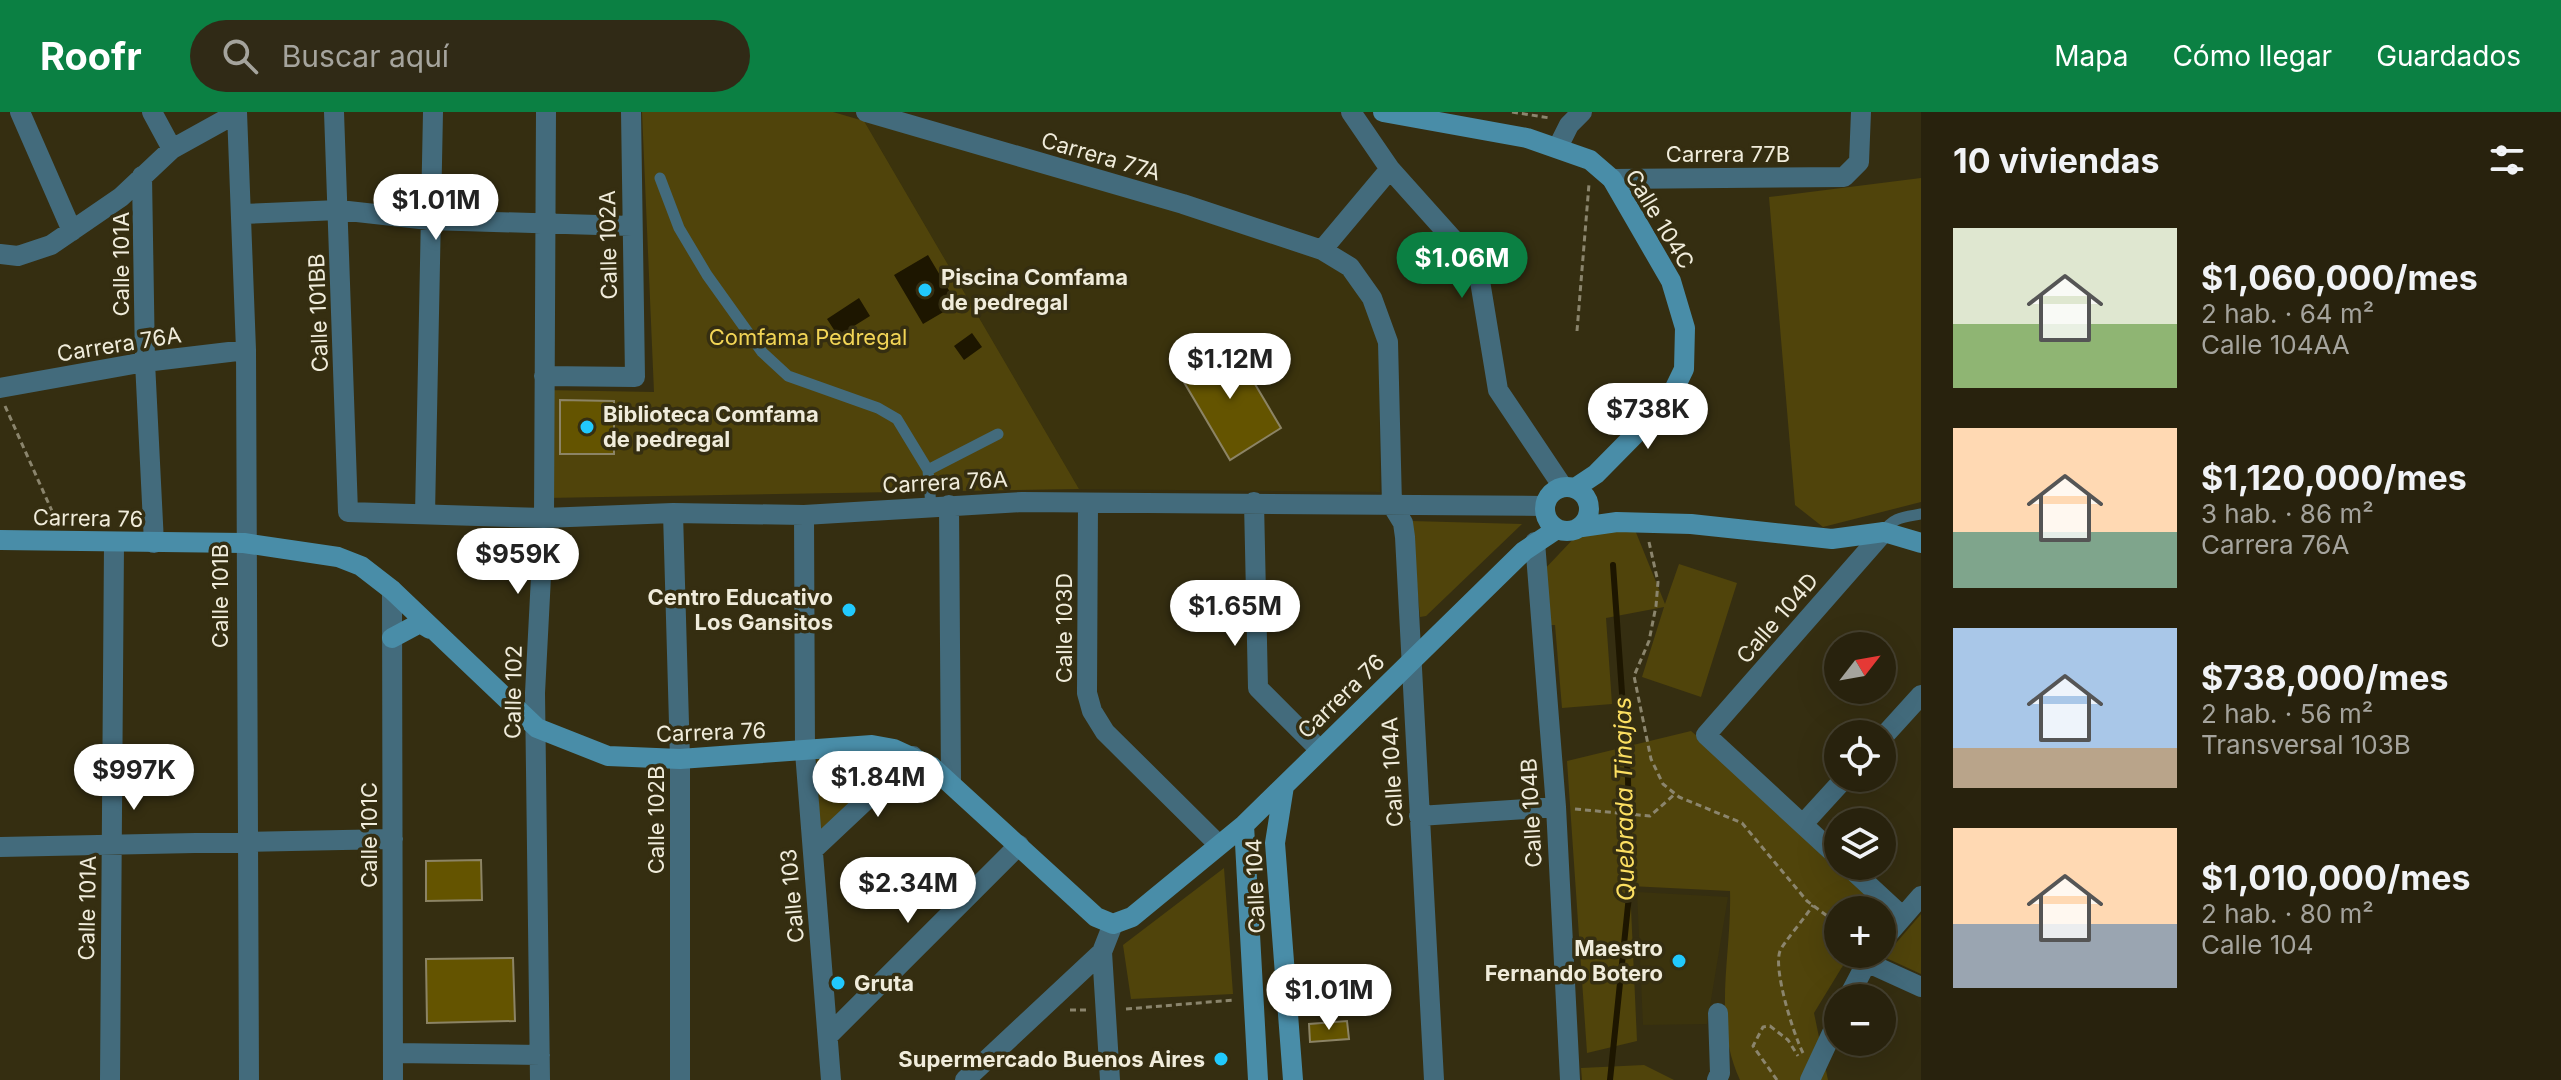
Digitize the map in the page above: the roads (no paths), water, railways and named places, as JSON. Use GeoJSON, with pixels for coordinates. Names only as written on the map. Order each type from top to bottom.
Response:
{"type":"FeatureCollection","features":[{"type":"Feature","properties":{"kind":"street"},"geometry":{"type":"LineString","coordinates":[[20,112],[72,231]]}},
{"type":"Feature","properties":{"kind":"street"},"geometry":{"type":"LineString","coordinates":[[152,112],[172,149]]}},
{"type":"Feature","properties":{"kind":"street"},"geometry":{"type":"LineString","coordinates":[[0,254],[18,256],[51,245],[121,197],[172,149],[237,112]]}},
{"type":"Feature","properties":{"kind":"street","name":"Calle 101B"},"geometry":{"type":"LineString","coordinates":[[237,112],[246,350],[244,543],[249,1080]]}},
{"type":"Feature","properties":{"kind":"street","name":"Calle 101BB"},"geometry":{"type":"LineString","coordinates":[[334,112],[348,512]]}},
{"type":"Feature","properties":{"kind":"street"},"geometry":{"type":"LineString","coordinates":[[425,515],[433,112]]}},
{"type":"Feature","properties":{"kind":"street","name":"Calle 102"},"geometry":{"type":"LineString","coordinates":[[540,1080],[534,787],[535,693],[544,518],[546,112]]}},
{"type":"Feature","properties":{"kind":"street","name":"Calle 102A"},"geometry":{"type":"LineString","coordinates":[[544,376],[635,377],[631,112]]}},
{"type":"Feature","properties":{"kind":"street","name":"Carrera 77A"},"geometry":{"type":"LineString","coordinates":[[866,112],[1183,204],[1322,250]]}},
{"type":"Feature","properties":{"kind":"street"},"geometry":{"type":"LineString","coordinates":[[1351,112],[1390,169],[1467,255],[1479,275],[1498,390],[1578,495],[1588,517],[1582,527]]}},
{"type":"Feature","properties":{"kind":"street"},"geometry":{"type":"LineString","coordinates":[[1383,112],[1558,147],[1569,125],[1582,112]]}},
{"type":"Feature","properties":{"kind":"street","name":"Carrera 77B"},"geometry":{"type":"LineString","coordinates":[[1612,179],[1844,177],[1859,162],[1862,152],[1861,112]]}},
{"type":"Feature","properties":{"kind":"street","name":"Calle 104C"},"geometry":{"type":"LineString","coordinates":[[1558,147],[1590,160],[1612,179],[1671,281],[1685,328],[1684,369],[1669,400],[1578,495]]}},
{"type":"Feature","properties":{"kind":"street"},"geometry":{"type":"LineString","coordinates":[[1322,250],[1390,169]]}},
{"type":"Feature","properties":{"kind":"street","name":"Calle 101A"},"geometry":{"type":"LineString","coordinates":[[142,176],[145,362],[154,543]]}},
{"type":"Feature","properties":{"kind":"street"},"geometry":{"type":"LineString","coordinates":[[242,214],[339,210],[429,220],[631,226]]}},
{"type":"Feature","properties":{"kind":"street","name":"Calle 104A"},"geometry":{"type":"LineString","coordinates":[[1322,250],[1350,267],[1364,287],[1388,342],[1392,505],[1403,523],[1434,1080]]}},
{"type":"Feature","properties":{"kind":"street","name":"Carrera 76A"},"geometry":{"type":"LineString","coordinates":[[0,388],[145,362],[246,350]]}},
{"type":"Feature","properties":{"kind":"street"},"geometry":{"type":"LineString","coordinates":[[1617,522],[1578,495],[1551,494],[1549,517],[1570,532],[1617,522],[1691,524],[1832,539],[1884,532],[1921,543]]}},
{"type":"Feature","properties":{"kind":"street"},"geometry":{"type":"LineString","coordinates":[[1254,502],[1258,688],[1320,750]]}},
{"type":"Feature","properties":{"kind":"street","name":"Carrera 76A"},"geometry":{"type":"LineString","coordinates":[[348,512],[544,518],[673,513],[804,515],[940,506],[1254,502],[1392,505],[1549,517]]}},
{"type":"Feature","properties":{"kind":"street","name":"Calle 103D"},"geometry":{"type":"LineString","coordinates":[[1088,503],[1087,693],[1092,711],[1105,732],[1218,844]]}},
{"type":"Feature","properties":{"kind":"street"},"geometry":{"type":"LineString","coordinates":[[940,506],[951,782]]}},
{"type":"Feature","properties":{"kind":"street","name":"Calle 102B"},"geometry":{"type":"LineString","coordinates":[[673,513],[680,759],[680,1080]]}},
{"type":"Feature","properties":{"kind":"street","name":"Calle 103"},"geometry":{"type":"LineString","coordinates":[[804,515],[805,752],[831,1080]]}},
{"type":"Feature","properties":{"kind":"street","name":"Carrera 76"},"geometry":{"type":"LineString","coordinates":[[0,540],[114,544],[244,543],[338,557],[361,566],[392,590],[537,728],[608,756],[680,759],[872,745],[913,756],[951,782],[1096,917],[1113,924],[1132,917],[1244,825],[1529,547],[1549,517]]}},
{"type":"Feature","properties":{"kind":"street","name":"Calle 104D"},"geometry":{"type":"LineString","coordinates":[[1803,824],[1706,735],[1884,532]]}},
{"type":"Feature","properties":{"kind":"street","name":"Calle 101A"},"geometry":{"type":"LineString","coordinates":[[110,1080],[114,544]]}},
{"type":"Feature","properties":{"kind":"street","name":"Calle 104B"},"geometry":{"type":"LineString","coordinates":[[1529,547],[1556,807],[1570,1080]]}},
{"type":"Feature","properties":{"kind":"street","name":"Calle 101C"},"geometry":{"type":"LineString","coordinates":[[392,590],[393,1080]]}},
{"type":"Feature","properties":{"kind":"street"},"geometry":{"type":"LineString","coordinates":[[392,638],[420,623],[431,630]]}},
{"type":"Feature","properties":{"kind":"street"},"geometry":{"type":"LineString","coordinates":[[1408,625],[1420,633],[1438,634]]}},
{"type":"Feature","properties":{"kind":"street"},"geometry":{"type":"LineString","coordinates":[[1896,723],[1921,695]]}},
{"type":"Feature","properties":{"kind":"street"},"geometry":{"type":"LineString","coordinates":[[813,850],[913,756]]}},
{"type":"Feature","properties":{"kind":"street","name":"Calle 104"},"geometry":{"type":"LineString","coordinates":[[1284,786],[1275,843],[1293,1080]]}},
{"type":"Feature","properties":{"kind":"street"},"geometry":{"type":"LineString","coordinates":[[1824,844],[1803,824],[1832,792]]}},
{"type":"Feature","properties":{"kind":"street"},"geometry":{"type":"LineString","coordinates":[[1419,816],[1556,807]]}},
{"type":"Feature","properties":{"kind":"street","name":"Calle 104"},"geometry":{"type":"LineString","coordinates":[[1244,825],[1258,1080]]}},
{"type":"Feature","properties":{"kind":"street"},"geometry":{"type":"LineString","coordinates":[[0,847],[393,839]]}},
{"type":"Feature","properties":{"kind":"street"},"geometry":{"type":"LineString","coordinates":[[828,1036],[1019,845]]}},
{"type":"Feature","properties":{"kind":"street"},"geometry":{"type":"LineString","coordinates":[[1863,880],[1902,916]]}},
{"type":"Feature","properties":{"kind":"street"},"geometry":{"type":"LineString","coordinates":[[1896,924],[1921,896]]}},
{"type":"Feature","properties":{"kind":"street"},"geometry":{"type":"LineString","coordinates":[[972,1077],[1102,952],[1113,924]]}},
{"type":"Feature","properties":{"kind":"street"},"geometry":{"type":"LineString","coordinates":[[1102,952],[1110,1080]]}},
{"type":"Feature","properties":{"kind":"street"},"geometry":{"type":"LineString","coordinates":[[1887,968],[1921,987]]}},
{"type":"Feature","properties":{"kind":"street"},"geometry":{"type":"LineString","coordinates":[[1717,1080],[1720,1073],[1718,1013]]}},
{"type":"Feature","properties":{"kind":"street"},"geometry":{"type":"LineString","coordinates":[[1811,1076],[1824,1049]]}},
{"type":"Feature","properties":{"kind":"street"},"geometry":{"type":"LineString","coordinates":[[394,1053],[540,1055]]}},
{"type":"Feature","properties":{"kind":"lane"},"geometry":{"type":"LineString","coordinates":[[660,178],[686,240],[762,352],[788,376],[878,408],[897,419],[928,470],[940,506]]}},
{"type":"Feature","properties":{"kind":"lane"},"geometry":{"type":"LineString","coordinates":[[928,470],[998,434]]}},
{"type":"Feature","properties":{"kind":"lane"},"geometry":{"type":"LineString","coordinates":[[1884,532],[1889,523],[1899,517],[1921,514]]}},
{"type":"Feature","properties":{"kind":"waterway","name":"Quebrada Tinajas"},"geometry":{"type":"LineString","coordinates":[[1610,1080],[1630,886],[1628,778],[1613,565]]}},
{"type":"Feature","properties":{"kind":"place","name":"Piscina Comfama de pedregal"},"geometry":{"type":"Point","coordinates":[925,290]}},
{"type":"Feature","properties":{"kind":"place","name":"Biblioteca Comfama de pedregal"},"geometry":{"type":"Point","coordinates":[587,427]}},
{"type":"Feature","properties":{"kind":"place","name":"Centro Educativo Los Gansitos"},"geometry":{"type":"Point","coordinates":[849,610]}},
{"type":"Feature","properties":{"kind":"place","name":"Maestro Fernando Botero"},"geometry":{"type":"Point","coordinates":[1679,961]}},
{"type":"Feature","properties":{"kind":"place","name":"Gruta"},"geometry":{"type":"Point","coordinates":[838,983]}},
{"type":"Feature","properties":{"kind":"place","name":"Supermercado Buenos Aires"},"geometry":{"type":"Point","coordinates":[1221,1059]}},
{"type":"Feature","properties":{"kind":"park label","name":"Comfama Pedregal"},"geometry":{"type":"Point","coordinates":[808,337]}}]}
